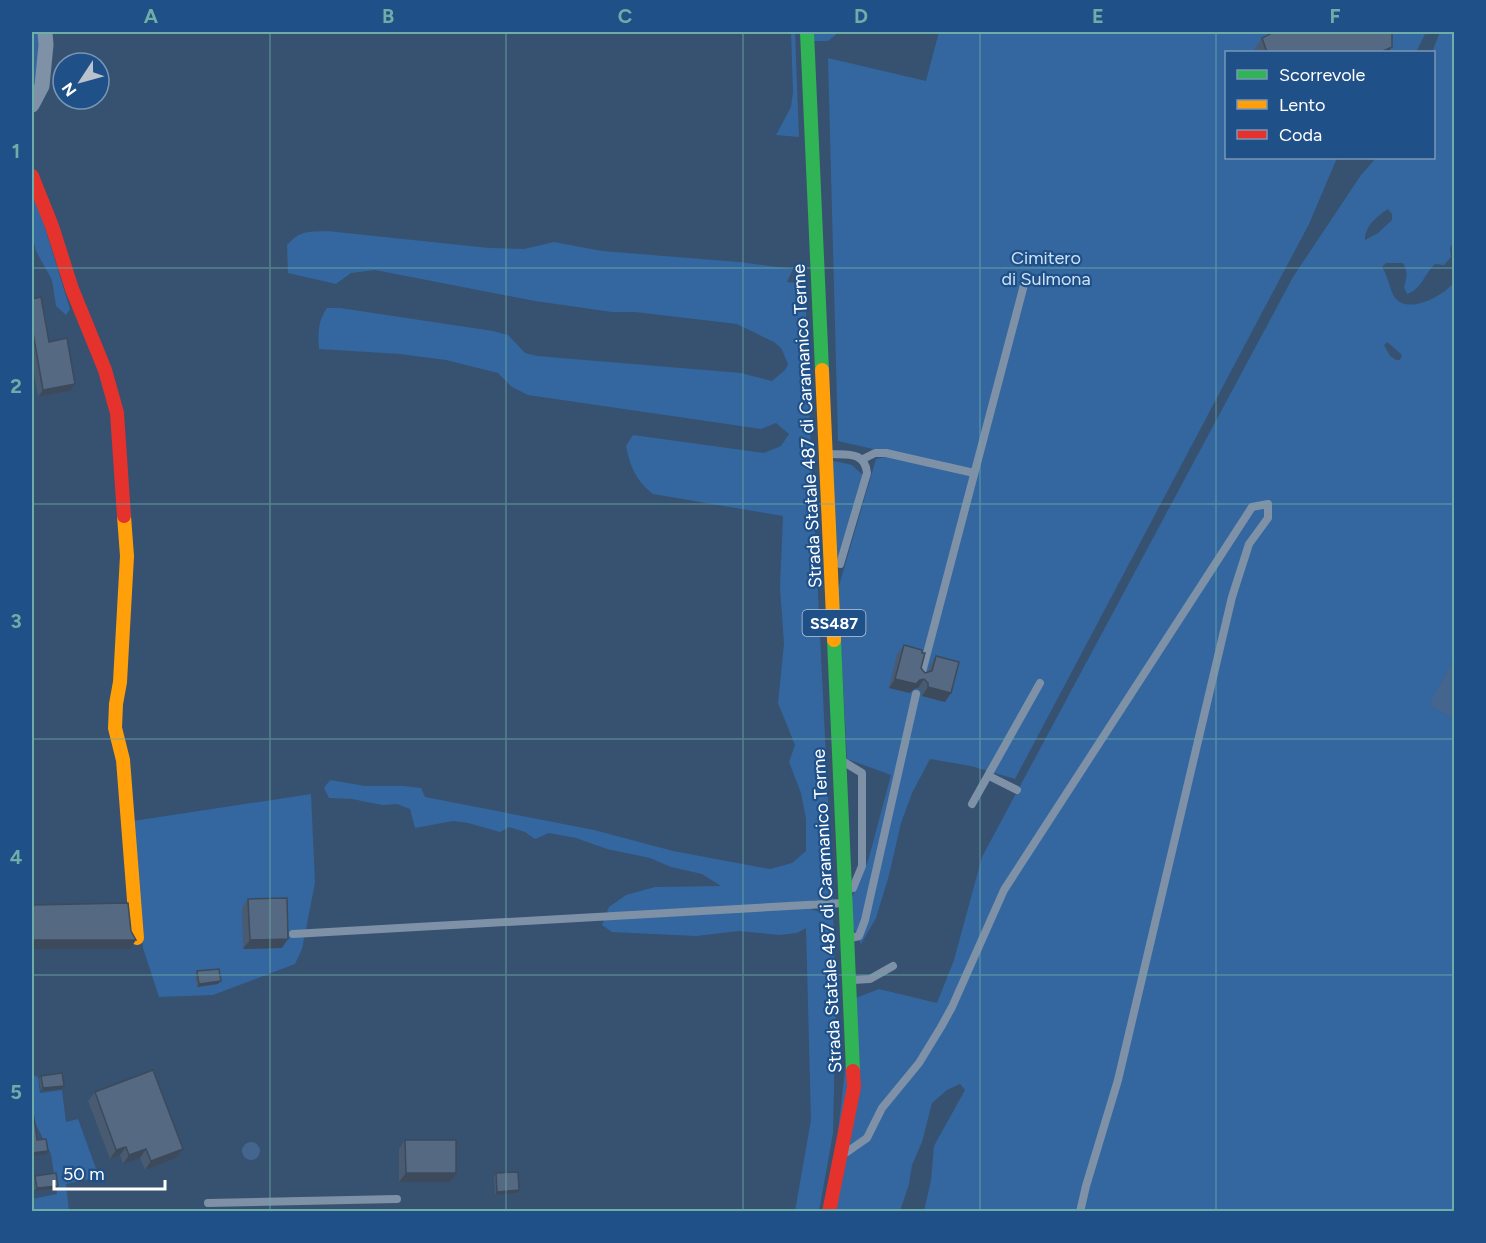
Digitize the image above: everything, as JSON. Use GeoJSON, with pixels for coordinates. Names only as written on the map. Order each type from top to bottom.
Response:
{"type":"FeatureCollection","features":[{"type":"Feature","properties":{"kind":"main road","name":"Strada Statale 487 di Caramanico Terme"},"geometry":{"type":"LineString","coordinates":[[807,32],[854,1087],[829,1212]]}},
{"type":"Feature","properties":{"kind":"main road"},"geometry":{"type":"LineString","coordinates":[[32,176],[52,226],[72,290],[105,370],[117,413],[127,556],[115,728],[123,760],[137,938]]}},
{"type":"Feature","properties":{"kind":"street"},"geometry":{"type":"LineString","coordinates":[[32,105],[42,86],[45,32]]}},
{"type":"Feature","properties":{"kind":"lane"},"geometry":{"type":"LineString","coordinates":[[921,676],[1025,281]]}},
{"type":"Feature","properties":{"kind":"lane"},"geometry":{"type":"LineString","coordinates":[[863,459],[874,453],[886,453],[974,473]]}},
{"type":"Feature","properties":{"kind":"lane"},"geometry":{"type":"LineString","coordinates":[[825,454],[863,459],[867,473],[833,585]]}},
{"type":"Feature","properties":{"kind":"lane"},"geometry":{"type":"LineString","coordinates":[[840,1159],[867,1138],[882,1108],[919,1063],[952,1007],[1004,890],[1252,507],[1268,504],[1268,518],[1250,544],[1232,597],[1120,1071],[1080,1212]]}},
{"type":"Feature","properties":{"kind":"lane"},"geometry":{"type":"LineString","coordinates":[[972,804],[1040,683]]}},
{"type":"Feature","properties":{"kind":"lane"},"geometry":{"type":"LineString","coordinates":[[847,938],[859,936],[865,920],[916,694]]}},
{"type":"Feature","properties":{"kind":"lane"},"geometry":{"type":"LineString","coordinates":[[293,934],[844,900],[850,893],[862,866],[862,773],[838,759]]}},
{"type":"Feature","properties":{"kind":"lane"},"geometry":{"type":"LineString","coordinates":[[989,776],[1017,790]]}},
{"type":"Feature","properties":{"kind":"lane"},"geometry":{"type":"LineString","coordinates":[[848,981],[870,979],[893,966]]}},
{"type":"Feature","properties":{"kind":"lane"},"geometry":{"type":"LineString","coordinates":[[208,1203],[397,1199]]}},
{"type":"Feature","properties":{"kind":"green space"},"geometry":{"type":"Polygon","coordinates":[[[32,32],[44,32],[32,104],[32,32]]]}},
{"type":"Feature","properties":{"kind":"green space"},"geometry":{"type":"Polygon","coordinates":[[[791,32],[795,32],[799,137],[776,135],[791,107],[793,92],[791,32]]]}},
{"type":"Feature","properties":{"kind":"green space"},"geometry":{"type":"Polygon","coordinates":[[[814,32],[839,32],[828,41],[814,41],[814,32]]]}},
{"type":"Feature","properties":{"kind":"green space","name":"Cimitero di Sulmona"},"geometry":{"type":"Polygon","coordinates":[[[939,32],[1426,32],[1416,51],[1225,51],[1225,159],[1337,159],[1309,224],[1015,779],[971,766],[930,759],[912,793],[901,823],[876,918],[861,944],[853,928],[851,900],[868,861],[891,775],[847,759],[838,589],[876,459],[885,457],[886,452],[838,441],[828,58],[926,81],[939,32]]]}},
{"type":"Feature","properties":{"kind":"green space"},"geometry":{"type":"Polygon","coordinates":[[[1440,32],[1454,32],[1454,241],[1450,248],[1451,257],[1444,265],[1435,264],[1420,285],[1407,294],[1404,287],[1406,272],[1403,263],[1386,263],[1382,267],[1395,298],[1401,303],[1417,304],[1426,301],[1443,292],[1454,282],[1454,659],[1430,705],[1454,719],[1454,1211],[924,1211],[931,1180],[934,1146],[965,1090],[960,1084],[947,1090],[932,1103],[900,1211],[829,1212],[853,999],[879,989],[937,1003],[954,960],[982,857],[1293,277],[1361,175],[1375,159],[1435,159],[1435,51],[1432,51],[1440,32]],[[1388,209],[1379,215],[1367,230],[1365,240],[1378,233],[1392,220],[1392,214],[1388,209]],[[1387,342],[1384,345],[1390,356],[1396,360],[1400,360],[1402,355],[1387,342]]]}},
{"type":"Feature","properties":{"kind":"green space"},"geometry":{"type":"Polygon","coordinates":[[[32,185],[70,309],[66,315],[56,306],[52,280],[36,251],[32,236],[32,185]]]}},
{"type":"Feature","properties":{"kind":"green space"},"geometry":{"type":"Polygon","coordinates":[[[327,231],[489,248],[524,249],[554,242],[602,251],[739,262],[793,269],[787,282],[805,284],[833,900],[813,900],[812,910],[833,916],[836,1000],[833,1133],[819,1211],[795,1211],[811,1120],[806,928],[797,933],[779,935],[739,931],[696,936],[612,932],[602,925],[609,907],[626,895],[655,887],[721,886],[702,874],[671,867],[650,858],[607,849],[576,838],[549,833],[535,839],[525,832],[509,827],[500,832],[453,821],[415,828],[410,809],[397,804],[382,805],[352,799],[329,798],[324,788],[330,780],[365,786],[421,788],[425,797],[594,830],[673,851],[770,869],[792,863],[806,851],[806,819],[801,793],[789,762],[795,745],[778,703],[784,644],[780,587],[783,516],[653,494],[642,484],[635,473],[626,446],[633,435],[764,453],[781,446],[789,434],[776,423],[761,429],[528,395],[512,387],[498,373],[446,360],[400,354],[319,349],[319,338],[320,322],[327,308],[340,308],[493,331],[508,335],[525,353],[537,356],[741,373],[772,381],[785,370],[788,364],[781,348],[774,342],[737,324],[635,312],[612,312],[535,301],[375,270],[351,273],[336,284],[288,273],[287,245],[300,234],[327,231]]]}},
{"type":"Feature","properties":{"kind":"green space"},"geometry":{"type":"Polygon","coordinates":[[[830,460],[852,465],[863,475],[837,560],[830,460]]]}},
{"type":"Feature","properties":{"kind":"green space"},"geometry":{"type":"Polygon","coordinates":[[[311,794],[315,883],[302,949],[295,964],[213,995],[159,997],[143,948],[133,821],[311,794]]]}},
{"type":"Feature","properties":{"kind":"green space"},"geometry":{"type":"Polygon","coordinates":[[[32,1075],[38,1077],[40,1093],[62,1090],[66,1122],[78,1119],[99,1177],[66,1184],[69,1211],[32,1211],[32,1199],[57,1194],[51,1154],[32,1117],[32,1075]]]}},
{"type":"Feature","properties":{"kind":"shaded area"},"geometry":{"type":"Polygon","coordinates":[[[1454,659],[1454,719],[1429,705],[1454,659]]]}},
{"type":"Feature","properties":{"kind":"shaded area"},"geometry":{"type":"Polygon","coordinates":[[[247,1142],[255,1142],[260,1147],[258,1158],[247,1160],[242,1155],[242,1147],[247,1142]]]}},
{"type":"Feature","properties":{"kind":"building"},"geometry":{"type":"Polygon","coordinates":[[[1274,32],[1392,32],[1392,47],[1383,51],[1267,51],[1262,38],[1274,32]]]}},
{"type":"Feature","properties":{"kind":"building"},"geometry":{"type":"Polygon","coordinates":[[[41,297],[49,342],[67,338],[75,384],[43,390],[32,327],[32,299],[41,297]]]}},
{"type":"Feature","properties":{"kind":"building"},"geometry":{"type":"Polygon","coordinates":[[[904,645],[925,653],[921,668],[925,673],[932,671],[936,656],[959,662],[951,693],[928,687],[924,679],[916,684],[895,679],[904,645]]]}},
{"type":"Feature","properties":{"kind":"building"},"geometry":{"type":"Polygon","coordinates":[[[287,898],[288,939],[250,940],[248,899],[287,898]]]}},
{"type":"Feature","properties":{"kind":"building"},"geometry":{"type":"Polygon","coordinates":[[[128,903],[131,931],[136,940],[32,940],[32,905],[128,903]]]}},
{"type":"Feature","properties":{"kind":"building"},"geometry":{"type":"Polygon","coordinates":[[[219,969],[221,981],[199,984],[197,971],[219,969]]]}},
{"type":"Feature","properties":{"kind":"building"},"geometry":{"type":"Polygon","coordinates":[[[153,1070],[183,1149],[151,1161],[146,1149],[129,1155],[126,1147],[116,1150],[95,1092],[153,1070]]]}},
{"type":"Feature","properties":{"kind":"building"},"geometry":{"type":"Polygon","coordinates":[[[62,1073],[64,1086],[43,1088],[41,1076],[62,1073]]]}},
{"type":"Feature","properties":{"kind":"building"},"geometry":{"type":"Polygon","coordinates":[[[32,1117],[34,1117],[37,1140],[46,1139],[48,1151],[32,1153],[32,1117]]]}},
{"type":"Feature","properties":{"kind":"building"},"geometry":{"type":"Polygon","coordinates":[[[405,1140],[456,1140],[456,1173],[406,1173],[405,1140]]]}},
{"type":"Feature","properties":{"kind":"building"},"geometry":{"type":"Polygon","coordinates":[[[518,1172],[519,1190],[497,1192],[496,1173],[518,1172]]]}},
{"type":"Feature","properties":{"kind":"building"},"geometry":{"type":"Polygon","coordinates":[[[56,1173],[58,1186],[37,1188],[35,1176],[56,1173]]]}},
{"type":"Feature","properties":{"kind":"traffic: fast"},"geometry":{"type":"LineString","coordinates":[[807,32],[822,370]]}},
{"type":"Feature","properties":{"kind":"traffic: fast"},"geometry":{"type":"LineString","coordinates":[[834,640],[853,1071]]}},
{"type":"Feature","properties":{"kind":"traffic: slow"},"geometry":{"type":"LineString","coordinates":[[822,370],[834,640]]}},
{"type":"Feature","properties":{"kind":"traffic: slow"},"geometry":{"type":"LineString","coordinates":[[124,516],[127,556],[115,728],[123,760],[137,938]]}},
{"type":"Feature","properties":{"kind":"traffic: jam"},"geometry":{"type":"LineString","coordinates":[[32,176],[52,226],[72,289],[105,370],[117,413],[124,516]]}},
{"type":"Feature","properties":{"kind":"traffic: jam"},"geometry":{"type":"LineString","coordinates":[[829,1212],[854,1087],[853,1071]]}}]}
